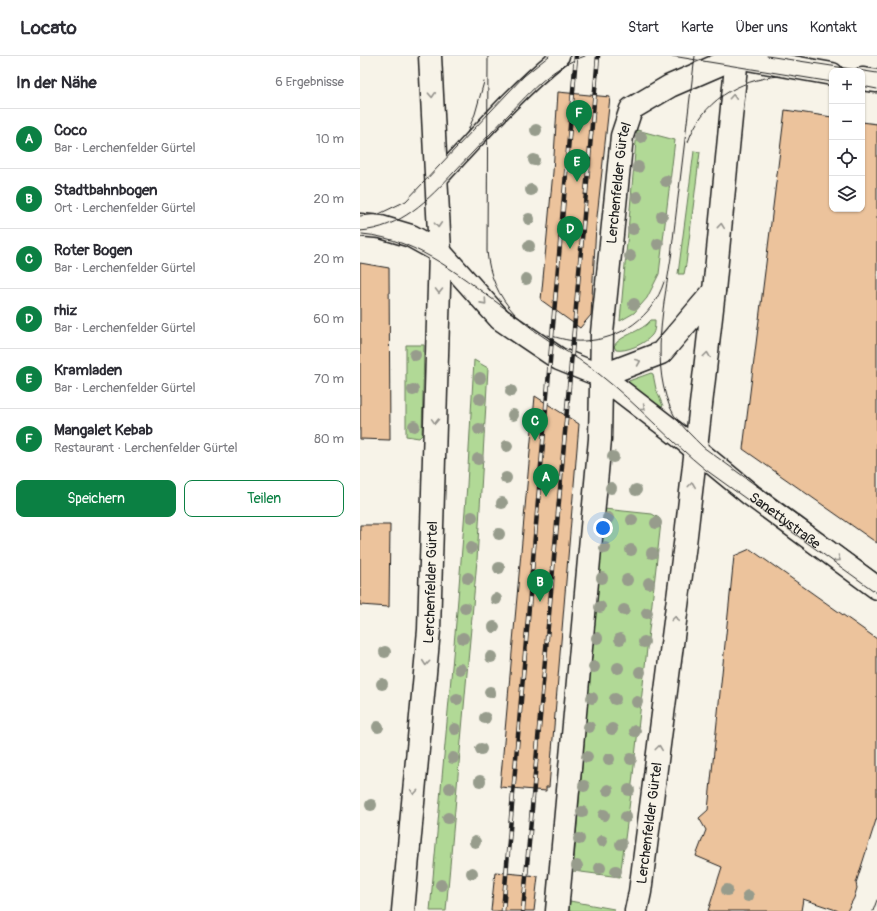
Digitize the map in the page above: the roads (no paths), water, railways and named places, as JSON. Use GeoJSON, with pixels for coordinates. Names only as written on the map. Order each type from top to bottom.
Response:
{"type":"FeatureCollection","features":[{"type":"Feature","properties":{"kind":"street","name":"Lerchenfelder Gürtel"},"geometry":{"type":"LineString","coordinates":[[403,911],[429,630],[440,252],[430,56]]}},
{"type":"Feature","properties":{"kind":"street","name":"Lerchenfelder Gürtel"},"geometry":{"type":"LineString","coordinates":[[557,911],[600,439],[602,333],[622,136],[631,108],[670,86],[734,56],[714,291],[696,450],[640,892],[636,911]]}},
{"type":"Feature","properties":{"kind":"street"},"geometry":{"type":"LineString","coordinates":[[734,56],[829,73]]}},
{"type":"Feature","properties":{"kind":"street"},"geometry":{"type":"LineString","coordinates":[[865,79],[877,81]]}},
{"type":"Feature","properties":{"kind":"street"},"geometry":{"type":"LineString","coordinates":[[360,225],[381,227],[411,236],[440,252],[500,319],[559,359],[601,376],[696,450]]}},
{"type":"Feature","properties":{"kind":"street"},"geometry":{"type":"LineString","coordinates":[[601,376],[661,353],[714,291]]}},
{"type":"Feature","properties":{"kind":"street","name":"Sanettystraße"},"geometry":{"type":"LineString","coordinates":[[696,450],[751,495],[877,588]]}},
{"type":"Feature","properties":{"kind":"lane"},"geometry":{"type":"LineString","coordinates":[[436,181],[503,107],[560,56]]}},
{"type":"Feature","properties":{"kind":"tram line"},"geometry":{"type":"LineString","coordinates":[[488,56],[487,251],[495,285],[509,307],[524,323],[599,374],[706,470],[877,593]]}},
{"type":"Feature","properties":{"kind":"tram line"},"geometry":{"type":"LineString","coordinates":[[360,216],[379,214],[406,201],[524,76],[549,56]]}},
{"type":"Feature","properties":{"kind":"tram line"},"geometry":{"type":"LineString","coordinates":[[360,231],[375,229],[413,211],[435,192],[534,88],[562,66],[585,56]]}},
{"type":"Feature","properties":{"kind":"tram line"},"geometry":{"type":"LineString","coordinates":[[672,56],[829,82]]}},
{"type":"Feature","properties":{"kind":"tram line"},"geometry":{"type":"LineString","coordinates":[[671,256],[695,56]]}},
{"type":"Feature","properties":{"kind":"tram line"},"geometry":{"type":"LineString","coordinates":[[767,56],[877,73]]}},
{"type":"Feature","properties":{"kind":"tram line"},"geometry":{"type":"LineString","coordinates":[[688,142],[702,115],[723,95],[749,82],[779,76]]}},
{"type":"Feature","properties":{"kind":"tram line"},"geometry":{"type":"LineString","coordinates":[[467,133],[475,114],[484,82]]}},
{"type":"Feature","properties":{"kind":"tram line"},"geometry":{"type":"LineString","coordinates":[[865,87],[877,89]]}},
{"type":"Feature","properties":{"kind":"tram line"},"geometry":{"type":"LineString","coordinates":[[362,234],[383,237],[422,252],[459,275],[510,312]]}},
{"type":"Feature","properties":{"kind":"tram line"},"geometry":{"type":"LineString","coordinates":[[672,251],[663,312],[660,356],[666,397],[674,415],[684,428],[703,447],[877,573]]}},
{"type":"Feature","properties":{"kind":"tram line"},"geometry":{"type":"LineString","coordinates":[[548,335],[570,340],[584,341],[597,340],[622,331],[643,316],[652,306],[659,295],[664,282]]}},
{"type":"Feature","properties":{"kind":"tram line"},"geometry":{"type":"LineString","coordinates":[[873,911],[877,900]]}},
{"type":"Feature","properties":{"kind":"railway"},"geometry":{"type":"LineString","coordinates":[[503,911],[576,56]]}},
{"type":"Feature","properties":{"kind":"railway"},"geometry":{"type":"LineString","coordinates":[[523,911],[598,56]]}},
{"type":"Feature","properties":{"kind":"place","name":"Mangalet Kebab"},"geometry":{"type":"Point","coordinates":[579,133]}},
{"type":"Feature","properties":{"kind":"place","name":"Kramladen"},"geometry":{"type":"Point","coordinates":[577,182]}},
{"type":"Feature","properties":{"kind":"place","name":"rhiz"},"geometry":{"type":"Point","coordinates":[570,249]}},
{"type":"Feature","properties":{"kind":"place","name":"Roter Bogen"},"geometry":{"type":"Point","coordinates":[535,441]}},
{"type":"Feature","properties":{"kind":"place","name":"Coco"},"geometry":{"type":"Point","coordinates":[546,497]}},
{"type":"Feature","properties":{"kind":"place","name":"Stadtbahnbogen"},"geometry":{"type":"Point","coordinates":[540,602]}}]}
